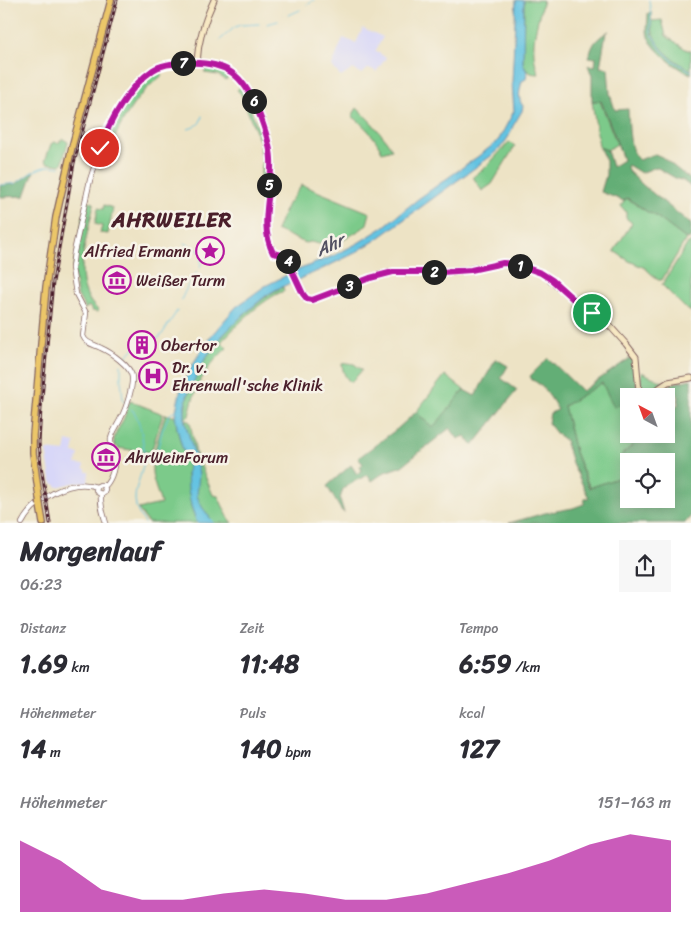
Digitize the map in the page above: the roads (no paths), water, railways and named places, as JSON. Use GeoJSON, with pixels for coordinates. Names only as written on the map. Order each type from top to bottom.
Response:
{"type":"FeatureCollection","features":[{"type":"Feature","properties":{"kind":"main road"},"geometry":{"type":"LineString","coordinates":[[43,523],[33,453],[33,429],[51,252],[64,178],[111,0]]}},
{"type":"Feature","properties":{"kind":"main road"},"geometry":{"type":"LineString","coordinates":[[214,0],[202,27],[197,63],[218,66],[232,73],[245,85],[259,112],[268,140],[271,158],[267,212],[270,245],[272,251],[275,254],[282,255],[288,263],[307,299],[312,300],[370,278],[393,272],[442,272],[471,270],[503,263],[516,264],[541,273],[552,280],[572,298],[608,324],[636,357],[639,388]]}},
{"type":"Feature","properties":{"kind":"main road"},"geometry":{"type":"LineString","coordinates":[[659,388],[668,382],[691,378]]}},
{"type":"Feature","properties":{"kind":"street"},"geometry":{"type":"LineString","coordinates":[[22,523],[36,504],[57,491],[80,485],[104,486],[110,479],[114,458],[110,443],[111,438],[127,402],[132,378],[118,359],[86,341],[83,336],[86,313],[76,294],[72,268],[76,243],[92,176],[104,137],[124,102],[141,80],[154,69],[164,65],[197,63]]}},
{"type":"Feature","properties":{"kind":"street"},"geometry":{"type":"LineString","coordinates":[[101,494],[105,492],[104,486]]}},
{"type":"Feature","properties":{"kind":"street"},"geometry":{"type":"LineString","coordinates":[[97,487],[97,492],[101,494],[101,508],[106,523]]}},
{"type":"Feature","properties":{"kind":"water"},"geometry":{"type":"Polygon","coordinates":[[[516,0],[524,0],[523,64],[527,72],[526,79],[522,81],[520,91],[522,111],[503,145],[491,156],[376,240],[353,254],[267,295],[244,314],[218,340],[205,359],[189,391],[185,404],[185,422],[199,474],[197,496],[202,507],[215,523],[197,523],[188,489],[187,474],[189,466],[181,444],[175,415],[181,388],[191,367],[210,337],[236,307],[265,286],[293,272],[333,256],[382,228],[418,199],[498,141],[514,111],[512,83],[516,0]]]}},
{"type":"Feature","properties":{"kind":"waterway"},"geometry":{"type":"LineString","coordinates":[[307,4],[314,0]]}},
{"type":"Feature","properties":{"kind":"waterway"},"geometry":{"type":"LineString","coordinates":[[649,0],[651,33],[661,49],[672,60],[691,71]]}},
{"type":"Feature","properties":{"kind":"waterway"},"geometry":{"type":"LineString","coordinates":[[289,15],[300,10]]}},
{"type":"Feature","properties":{"kind":"waterway"},"geometry":{"type":"LineString","coordinates":[[267,24],[278,21]]}},
{"type":"Feature","properties":{"kind":"waterway"},"geometry":{"type":"LineString","coordinates":[[220,40],[235,27],[259,24]]}},
{"type":"Feature","properties":{"kind":"waterway"},"geometry":{"type":"LineString","coordinates":[[188,129],[198,125],[202,116]]}},
{"type":"Feature","properties":{"kind":"waterway"},"geometry":{"type":"LineString","coordinates":[[0,185],[16,183],[41,168],[49,166],[60,167]]}},
{"type":"Feature","properties":{"kind":"waterway"},"geometry":{"type":"LineString","coordinates":[[185,243],[197,249],[200,253]]}},
{"type":"Feature","properties":{"kind":"waterway"},"geometry":{"type":"LineString","coordinates":[[200,267],[201,257]]}},
{"type":"Feature","properties":{"kind":"waterway"},"geometry":{"type":"LineString","coordinates":[[181,300],[189,283],[198,271]]}},
{"type":"Feature","properties":{"kind":"waterway"},"geometry":{"type":"LineString","coordinates":[[145,341],[157,339],[161,336],[177,311]]}},
{"type":"Feature","properties":{"kind":"waterway"},"geometry":{"type":"LineString","coordinates":[[123,360],[136,346]]}},
{"type":"Feature","properties":{"kind":"waterway"},"geometry":{"type":"LineString","coordinates":[[121,365],[123,400],[125,403]]}},
{"type":"Feature","properties":{"kind":"waterway"},"geometry":{"type":"LineString","coordinates":[[128,406],[134,412],[141,429],[144,461],[135,500],[137,511],[145,523]]}},
{"type":"Feature","properties":{"kind":"waterway"},"geometry":{"type":"LineString","coordinates":[[145,461],[154,463],[162,431],[169,415],[176,410]]}},
{"type":"Feature","properties":{"kind":"railway"},"geometry":{"type":"LineString","coordinates":[[50,523],[39,443],[53,282],[74,163],[117,0]]}},
{"type":"Feature","properties":{"kind":"place","name":"Alfried Ermann"},"geometry":{"type":"Point","coordinates":[210,251]}},
{"type":"Feature","properties":{"kind":"place","name":"Weißer Turm"},"geometry":{"type":"Point","coordinates":[117,280]}},
{"type":"Feature","properties":{"kind":"place","name":"Obertor"},"geometry":{"type":"Point","coordinates":[142,345]}},
{"type":"Feature","properties":{"kind":"place","name":"Dr. v. Ehrenwall'sche Klinik"},"geometry":{"type":"Point","coordinates":[153,376]}},
{"type":"Feature","properties":{"kind":"place","name":"AhrWeinForum"},"geometry":{"type":"Point","coordinates":[106,457]}},
{"type":"Feature","properties":{"kind":"district","name":"AHRWEILER"},"geometry":{"type":"Point","coordinates":[172,220]}},
{"type":"Feature","properties":{"kind":"water label","name":"Ahr"},"geometry":{"type":"Point","coordinates":[330,245]}}]}
